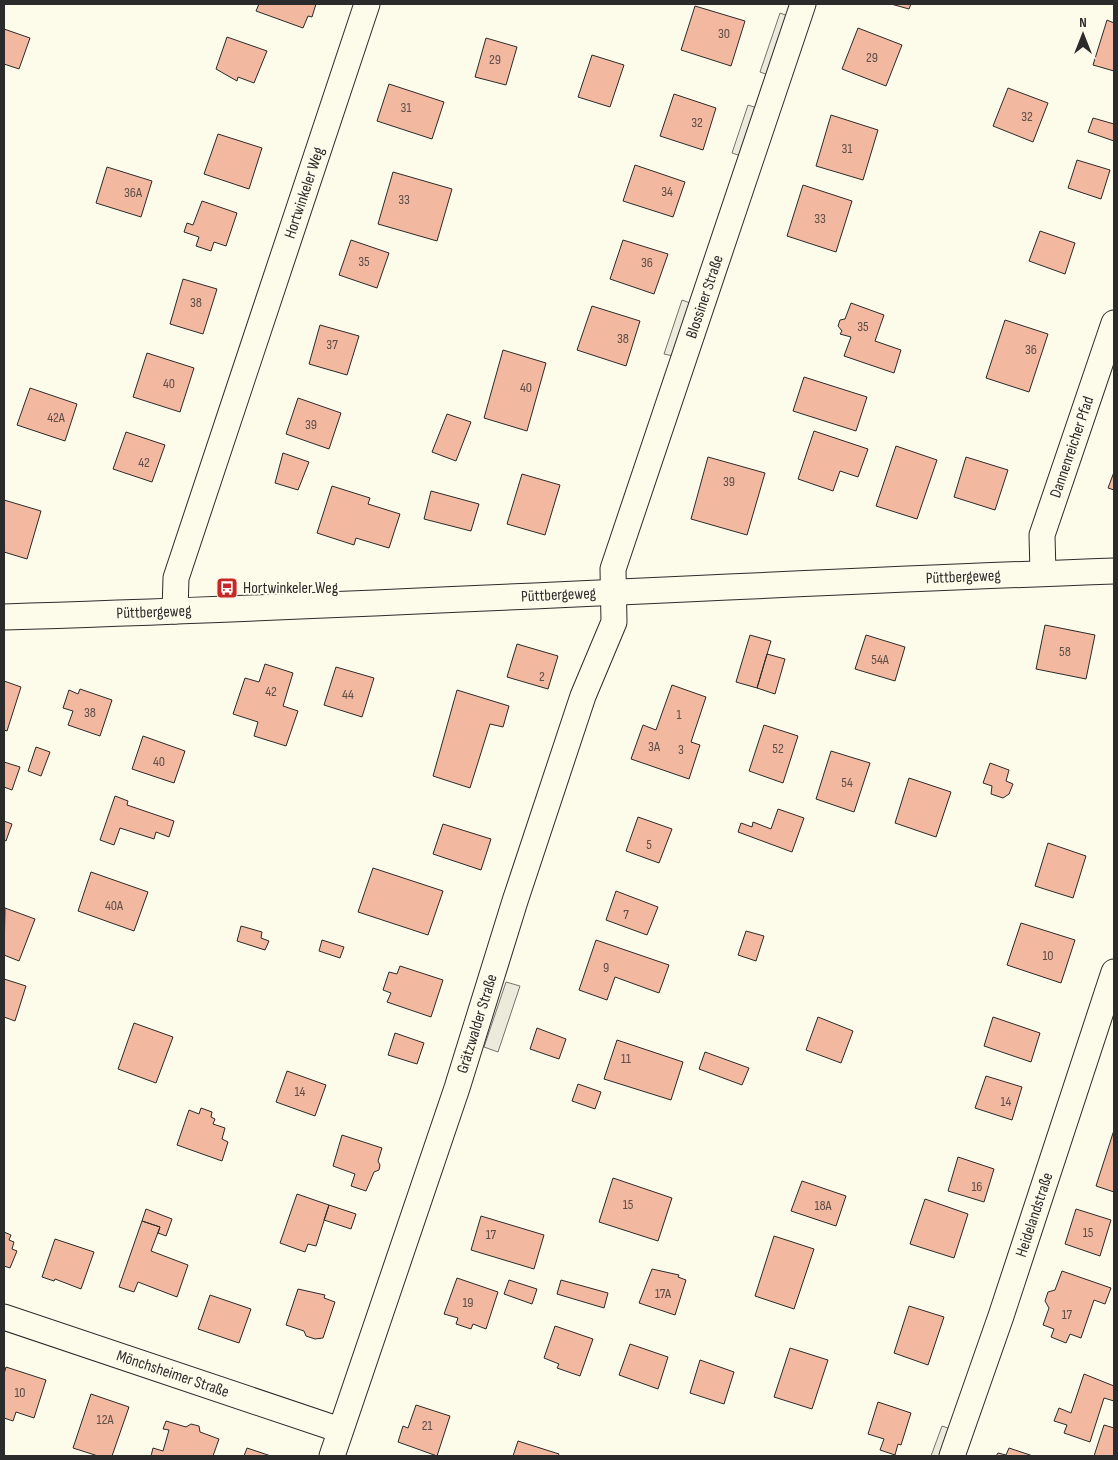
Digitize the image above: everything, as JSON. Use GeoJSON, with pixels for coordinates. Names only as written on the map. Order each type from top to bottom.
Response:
{"type":"FeatureCollection","features":[{"type":"Feature","properties":{"kind":"street","name":"Hortwinkeler Weg"},"geometry":{"type":"LineString","coordinates":[[175,612],[176,578],[367,4]]}},
{"type":"Feature","properties":{"kind":"street","name":"Blossiner Straße"},"geometry":{"type":"LineString","coordinates":[[614,591],[613,569],[803,4]]}},
{"type":"Feature","properties":{"kind":"street","name":"Dannenreicher Pfad"},"geometry":{"type":"LineString","coordinates":[[1043,573],[1042,535],[1114,323]]}},
{"type":"Feature","properties":{"kind":"street","name":"Püttbergeweg"},"geometry":{"type":"LineString","coordinates":[[4,617],[175,612],[614,591],[1114,571]]}},
{"type":"Feature","properties":{"kind":"street","name":"Grätzwalder Straße"},"geometry":{"type":"LineString","coordinates":[[332,1456],[457,1088],[515,901],[583,696],[614,622],[614,591]]}},
{"type":"Feature","properties":{"kind":"street","name":"Heidelandstraße"},"geometry":{"type":"LineString","coordinates":[[952,1456],[1001,1316],[1114,972]]}},
{"type":"Feature","properties":{"kind":"street","name":"Mönchsheimer Straße"},"geometry":{"type":"LineString","coordinates":[[4,1317],[340,1430]]}},
{"type":"Feature","properties":{"kind":"shaded area"},"geometry":{"type":"Polygon","coordinates":[[[780,13],[788,16],[768,75],[760,72],[780,13]]]}},
{"type":"Feature","properties":{"kind":"shaded area"},"geometry":{"type":"Polygon","coordinates":[[[748,105],[757,108],[741,156],[732,153],[748,105]]]}},
{"type":"Feature","properties":{"kind":"shaded area"},"geometry":{"type":"Polygon","coordinates":[[[682,300],[690,303],[673,356],[664,354],[682,300]]]}},
{"type":"Feature","properties":{"kind":"shaded area"},"geometry":{"type":"Polygon","coordinates":[[[506,982],[520,986],[498,1052],[484,1047],[506,982]]]}},
{"type":"Feature","properties":{"kind":"shaded area"},"geometry":{"type":"Polygon","coordinates":[[[942,1426],[951,1429],[941,1456],[931,1456],[942,1426]]]}},
{"type":"Feature","properties":{"kind":"building"},"geometry":{"type":"Polygon","coordinates":[[[259,4],[316,4],[312,17],[308,16],[303,28],[256,11],[259,4]]]}},
{"type":"Feature","properties":{"kind":"building"},"geometry":{"type":"Polygon","coordinates":[[[891,4],[911,4],[909,9],[891,4]]]}},
{"type":"Feature","properties":{"kind":"building"},"geometry":{"type":"Polygon","coordinates":[[[695,6],[745,21],[731,66],[681,50],[695,6]]]}},
{"type":"Feature","properties":{"kind":"building"},"geometry":{"type":"Polygon","coordinates":[[[1107,20],[1114,23],[1114,71],[1093,65],[1107,20]]]}},
{"type":"Feature","properties":{"kind":"building"},"geometry":{"type":"Polygon","coordinates":[[[858,28],[902,45],[886,86],[842,69],[858,28]]]}},
{"type":"Feature","properties":{"kind":"building"},"geometry":{"type":"Polygon","coordinates":[[[4,29],[30,38],[19,69],[4,64],[4,29]]]}},
{"type":"Feature","properties":{"kind":"building"},"geometry":{"type":"Polygon","coordinates":[[[227,37],[267,51],[254,83],[238,77],[237,81],[216,69],[227,37]]]}},
{"type":"Feature","properties":{"kind":"building"},"geometry":{"type":"Polygon","coordinates":[[[486,38],[517,47],[506,85],[475,77],[486,38]]]}},
{"type":"Feature","properties":{"kind":"building"},"geometry":{"type":"Polygon","coordinates":[[[592,55],[624,65],[610,107],[578,97],[592,55]]]}},
{"type":"Feature","properties":{"kind":"building"},"geometry":{"type":"Polygon","coordinates":[[[389,84],[444,102],[432,139],[377,121],[389,84]]]}},
{"type":"Feature","properties":{"kind":"building"},"geometry":{"type":"Polygon","coordinates":[[[1008,88],[1048,103],[1033,142],[993,126],[1008,88]]]}},
{"type":"Feature","properties":{"kind":"building"},"geometry":{"type":"Polygon","coordinates":[[[674,94],[716,108],[703,150],[660,136],[674,94]]]}},
{"type":"Feature","properties":{"kind":"building"},"geometry":{"type":"Polygon","coordinates":[[[831,115],[878,130],[863,180],[816,166],[831,115]]]}},
{"type":"Feature","properties":{"kind":"building"},"geometry":{"type":"Polygon","coordinates":[[[1093,118],[1114,124],[1114,141],[1088,132],[1093,118]]]}},
{"type":"Feature","properties":{"kind":"building"},"geometry":{"type":"Polygon","coordinates":[[[218,134],[262,148],[249,189],[204,174],[218,134]]]}},
{"type":"Feature","properties":{"kind":"building"},"geometry":{"type":"Polygon","coordinates":[[[1077,160],[1110,170],[1101,199],[1068,188],[1077,160]]]}},
{"type":"Feature","properties":{"kind":"building"},"geometry":{"type":"Polygon","coordinates":[[[635,165],[685,182],[673,217],[623,201],[635,165]]]}},
{"type":"Feature","properties":{"kind":"building"},"geometry":{"type":"Polygon","coordinates":[[[107,167],[152,181],[141,217],[96,203],[107,167]]]}},
{"type":"Feature","properties":{"kind":"building"},"geometry":{"type":"Polygon","coordinates":[[[393,172],[452,189],[437,241],[378,224],[393,172]]]}},
{"type":"Feature","properties":{"kind":"building"},"geometry":{"type":"Polygon","coordinates":[[[803,185],[852,201],[836,252],[787,236],[803,185]]]}},
{"type":"Feature","properties":{"kind":"building"},"geometry":{"type":"Polygon","coordinates":[[[202,201],[237,213],[226,246],[214,242],[211,251],[196,246],[199,237],[184,232],[187,223],[193,225],[202,201]]]}},
{"type":"Feature","properties":{"kind":"building"},"geometry":{"type":"Polygon","coordinates":[[[1040,231],[1075,243],[1065,274],[1029,261],[1040,231]]]}},
{"type":"Feature","properties":{"kind":"building"},"geometry":{"type":"Polygon","coordinates":[[[351,240],[389,253],[377,288],[339,275],[351,240]]]}},
{"type":"Feature","properties":{"kind":"building"},"geometry":{"type":"Polygon","coordinates":[[[623,240],[668,254],[654,294],[610,279],[623,240]]]}},
{"type":"Feature","properties":{"kind":"building"},"geometry":{"type":"Polygon","coordinates":[[[183,279],[217,289],[203,334],[170,324],[183,279]]]}},
{"type":"Feature","properties":{"kind":"building"},"geometry":{"type":"Polygon","coordinates":[[[851,303],[884,315],[875,341],[901,350],[894,373],[844,356],[851,337],[840,334],[842,331],[838,326],[840,320],[845,319],[851,303]]]}},
{"type":"Feature","properties":{"kind":"building"},"geometry":{"type":"Polygon","coordinates":[[[592,306],[640,321],[626,366],[577,350],[592,306]]]}},
{"type":"Feature","properties":{"kind":"building"},"geometry":{"type":"Polygon","coordinates":[[[1005,320],[1048,334],[1029,392],[986,378],[1005,320]]]}},
{"type":"Feature","properties":{"kind":"building"},"geometry":{"type":"Polygon","coordinates":[[[320,325],[359,336],[347,375],[309,364],[320,325]]]}},
{"type":"Feature","properties":{"kind":"building"},"geometry":{"type":"Polygon","coordinates":[[[503,350],[546,363],[527,431],[484,418],[503,350]]]}},
{"type":"Feature","properties":{"kind":"building"},"geometry":{"type":"Polygon","coordinates":[[[147,353],[194,368],[180,412],[133,397],[147,353]]]}},
{"type":"Feature","properties":{"kind":"building"},"geometry":{"type":"Polygon","coordinates":[[[804,377],[867,397],[856,431],[793,411],[804,377]]]}},
{"type":"Feature","properties":{"kind":"building"},"geometry":{"type":"Polygon","coordinates":[[[30,388],[77,404],[65,441],[17,425],[30,388]]]}},
{"type":"Feature","properties":{"kind":"building"},"geometry":{"type":"Polygon","coordinates":[[[298,398],[341,413],[329,449],[286,434],[298,398]]]}},
{"type":"Feature","properties":{"kind":"building"},"geometry":{"type":"Polygon","coordinates":[[[447,414],[471,422],[456,461],[432,452],[447,414]]]}},
{"type":"Feature","properties":{"kind":"building"},"geometry":{"type":"Polygon","coordinates":[[[814,431],[868,449],[858,477],[840,471],[833,491],[798,479],[814,431]]]}},
{"type":"Feature","properties":{"kind":"building"},"geometry":{"type":"Polygon","coordinates":[[[126,432],[165,445],[152,482],[113,469],[126,432]]]}},
{"type":"Feature","properties":{"kind":"building"},"geometry":{"type":"Polygon","coordinates":[[[896,446],[937,460],[917,519],[876,506],[896,446]]]}},
{"type":"Feature","properties":{"kind":"building"},"geometry":{"type":"Polygon","coordinates":[[[283,453],[309,462],[298,490],[275,483],[283,453]]]}},
{"type":"Feature","properties":{"kind":"building"},"geometry":{"type":"Polygon","coordinates":[[[708,457],[765,473],[747,535],[691,519],[708,457]]]}},
{"type":"Feature","properties":{"kind":"building"},"geometry":{"type":"Polygon","coordinates":[[[966,457],[1008,470],[995,510],[954,497],[966,457]]]}},
{"type":"Feature","properties":{"kind":"building"},"geometry":{"type":"Polygon","coordinates":[[[1114,472],[1114,490],[1108,488],[1114,472]]]}},
{"type":"Feature","properties":{"kind":"building"},"geometry":{"type":"Polygon","coordinates":[[[522,474],[560,485],[545,535],[507,524],[522,474]]]}},
{"type":"Feature","properties":{"kind":"building"},"geometry":{"type":"Polygon","coordinates":[[[332,486],[370,498],[368,504],[400,514],[389,548],[356,538],[354,545],[317,533],[332,486]]]}},
{"type":"Feature","properties":{"kind":"building"},"geometry":{"type":"Polygon","coordinates":[[[431,491],[479,504],[471,531],[424,519],[431,491]]]}},
{"type":"Feature","properties":{"kind":"building"},"geometry":{"type":"Polygon","coordinates":[[[4,500],[41,511],[27,559],[4,552],[4,500]]]}},
{"type":"Feature","properties":{"kind":"building"},"geometry":{"type":"Polygon","coordinates":[[[1045,625],[1095,635],[1086,679],[1036,669],[1045,625]]]}},
{"type":"Feature","properties":{"kind":"building"},"geometry":{"type":"Polygon","coordinates":[[[750,635],[771,641],[757,688],[736,682],[750,635]]]}},
{"type":"Feature","properties":{"kind":"building"},"geometry":{"type":"Polygon","coordinates":[[[866,635],[905,647],[895,681],[855,669],[866,635]]]}},
{"type":"Feature","properties":{"kind":"building"},"geometry":{"type":"Polygon","coordinates":[[[517,644],[558,656],[548,689],[507,677],[517,644]]]}},
{"type":"Feature","properties":{"kind":"building"},"geometry":{"type":"Polygon","coordinates":[[[767,654],[785,659],[775,694],[757,688],[767,654]]]}},
{"type":"Feature","properties":{"kind":"building"},"geometry":{"type":"Polygon","coordinates":[[[265,664],[293,673],[283,706],[298,711],[286,746],[254,736],[258,722],[233,714],[245,678],[259,682],[265,664]]]}},
{"type":"Feature","properties":{"kind":"building"},"geometry":{"type":"Polygon","coordinates":[[[336,667],[374,678],[362,717],[324,705],[336,667]]]}},
{"type":"Feature","properties":{"kind":"building"},"geometry":{"type":"Polygon","coordinates":[[[4,681],[21,687],[7,731],[4,730],[4,681]]]}},
{"type":"Feature","properties":{"kind":"building"},"geometry":{"type":"Polygon","coordinates":[[[672,685],[706,697],[691,742],[700,745],[689,779],[631,759],[643,725],[656,730],[672,685]]]}},
{"type":"Feature","properties":{"kind":"building"},"geometry":{"type":"Polygon","coordinates":[[[80,689],[112,700],[100,736],[68,725],[73,711],[63,708],[69,690],[78,694],[80,689]]]}},
{"type":"Feature","properties":{"kind":"building"},"geometry":{"type":"Polygon","coordinates":[[[457,690],[509,706],[503,727],[490,724],[470,788],[433,776],[457,690]]]}},
{"type":"Feature","properties":{"kind":"building"},"geometry":{"type":"Polygon","coordinates":[[[764,725],[798,736],[783,783],[749,771],[764,725]]]}},
{"type":"Feature","properties":{"kind":"building"},"geometry":{"type":"Polygon","coordinates":[[[143,736],[185,751],[174,783],[132,769],[143,736]]]}},
{"type":"Feature","properties":{"kind":"building"},"geometry":{"type":"Polygon","coordinates":[[[36,747],[50,752],[41,776],[28,771],[36,747]]]}},
{"type":"Feature","properties":{"kind":"building"},"geometry":{"type":"Polygon","coordinates":[[[831,751],[870,763],[854,812],[816,799],[831,751]]]}},
{"type":"Feature","properties":{"kind":"building"},"geometry":{"type":"Polygon","coordinates":[[[4,762],[20,767],[12,790],[4,787],[4,762]]]}},
{"type":"Feature","properties":{"kind":"building"},"geometry":{"type":"Polygon","coordinates":[[[990,763],[1009,770],[1006,781],[1013,784],[1009,794],[1003,798],[991,794],[992,786],[983,783],[990,763]]]}},
{"type":"Feature","properties":{"kind":"building"},"geometry":{"type":"Polygon","coordinates":[[[909,778],[951,792],[936,837],[895,823],[909,778]]]}},
{"type":"Feature","properties":{"kind":"building"},"geometry":{"type":"Polygon","coordinates":[[[115,796],[128,801],[127,805],[174,821],[169,837],[156,832],[154,839],[120,828],[114,845],[100,840],[115,796]]]}},
{"type":"Feature","properties":{"kind":"building"},"geometry":{"type":"Polygon","coordinates":[[[778,809],[804,818],[792,852],[738,832],[741,823],[752,827],[753,822],[771,829],[778,809]]]}},
{"type":"Feature","properties":{"kind":"building"},"geometry":{"type":"Polygon","coordinates":[[[638,817],[672,829],[659,863],[626,851],[638,817]]]}},
{"type":"Feature","properties":{"kind":"building"},"geometry":{"type":"Polygon","coordinates":[[[4,821],[12,824],[6,841],[4,840],[4,821]]]}},
{"type":"Feature","properties":{"kind":"building"},"geometry":{"type":"Polygon","coordinates":[[[443,824],[491,839],[481,870],[433,854],[443,824]]]}},
{"type":"Feature","properties":{"kind":"building"},"geometry":{"type":"Polygon","coordinates":[[[1048,843],[1086,856],[1073,898],[1035,886],[1048,843]]]}},
{"type":"Feature","properties":{"kind":"building"},"geometry":{"type":"Polygon","coordinates":[[[373,868],[443,891],[428,935],[358,912],[373,868]]]}},
{"type":"Feature","properties":{"kind":"building"},"geometry":{"type":"Polygon","coordinates":[[[91,872],[148,892],[134,931],[78,911],[91,872]]]}},
{"type":"Feature","properties":{"kind":"building"},"geometry":{"type":"Polygon","coordinates":[[[616,891],[658,907],[647,935],[606,920],[616,891]]]}},
{"type":"Feature","properties":{"kind":"building"},"geometry":{"type":"Polygon","coordinates":[[[5,908],[35,919],[19,961],[4,955],[5,908]]]}},
{"type":"Feature","properties":{"kind":"building"},"geometry":{"type":"Polygon","coordinates":[[[1021,923],[1075,940],[1061,983],[1007,965],[1021,923]]]}},
{"type":"Feature","properties":{"kind":"building"},"geometry":{"type":"Polygon","coordinates":[[[241,926],[262,932],[261,938],[269,941],[265,950],[237,941],[241,926]]]}},
{"type":"Feature","properties":{"kind":"building"},"geometry":{"type":"Polygon","coordinates":[[[746,931],[764,936],[756,961],[738,955],[746,931]]]}},
{"type":"Feature","properties":{"kind":"building"},"geometry":{"type":"Polygon","coordinates":[[[322,940],[344,947],[340,958],[319,951],[322,940]]]}},
{"type":"Feature","properties":{"kind":"building"},"geometry":{"type":"Polygon","coordinates":[[[596,940],[669,965],[659,993],[615,977],[607,1000],[579,990],[596,940]]]}},
{"type":"Feature","properties":{"kind":"building"},"geometry":{"type":"Polygon","coordinates":[[[400,966],[443,980],[431,1017],[387,1002],[391,993],[383,990],[389,972],[397,974],[400,966]]]}},
{"type":"Feature","properties":{"kind":"building"},"geometry":{"type":"Polygon","coordinates":[[[4,979],[26,986],[15,1021],[4,1017],[4,979]]]}},
{"type":"Feature","properties":{"kind":"building"},"geometry":{"type":"Polygon","coordinates":[[[818,1017],[853,1031],[841,1063],[806,1050],[818,1017]]]}},
{"type":"Feature","properties":{"kind":"building"},"geometry":{"type":"Polygon","coordinates":[[[993,1017],[1040,1033],[1031,1062],[984,1046],[993,1017]]]}},
{"type":"Feature","properties":{"kind":"building"},"geometry":{"type":"Polygon","coordinates":[[[134,1023],[173,1037],[156,1083],[118,1069],[134,1023]]]}},
{"type":"Feature","properties":{"kind":"building"},"geometry":{"type":"Polygon","coordinates":[[[537,1028],[566,1039],[559,1059],[530,1049],[537,1028]]]}},
{"type":"Feature","properties":{"kind":"building"},"geometry":{"type":"Polygon","coordinates":[[[395,1033],[424,1043],[417,1064],[388,1055],[395,1033]]]}},
{"type":"Feature","properties":{"kind":"building"},"geometry":{"type":"Polygon","coordinates":[[[617,1040],[683,1062],[671,1100],[604,1079],[617,1040]]]}},
{"type":"Feature","properties":{"kind":"building"},"geometry":{"type":"Polygon","coordinates":[[[705,1052],[749,1068],[742,1085],[699,1069],[705,1052]]]}},
{"type":"Feature","properties":{"kind":"building"},"geometry":{"type":"Polygon","coordinates":[[[287,1071],[326,1085],[315,1116],[276,1102],[287,1071]]]}},
{"type":"Feature","properties":{"kind":"building"},"geometry":{"type":"Polygon","coordinates":[[[986,1076],[1022,1087],[1012,1120],[975,1108],[986,1076]]]}},
{"type":"Feature","properties":{"kind":"building"},"geometry":{"type":"Polygon","coordinates":[[[578,1084],[601,1092],[595,1109],[572,1101],[578,1084]]]}},
{"type":"Feature","properties":{"kind":"building"},"geometry":{"type":"Polygon","coordinates":[[[201,1108],[212,1112],[211,1117],[215,1119],[213,1124],[225,1128],[222,1139],[228,1142],[222,1161],[177,1145],[189,1110],[199,1114],[201,1108]]]}},
{"type":"Feature","properties":{"kind":"building"},"geometry":{"type":"Polygon","coordinates":[[[1114,1130],[1114,1192],[1096,1186],[1114,1130]]]}},
{"type":"Feature","properties":{"kind":"building"},"geometry":{"type":"Polygon","coordinates":[[[342,1135],[382,1148],[378,1161],[380,1165],[379,1170],[374,1172],[366,1191],[351,1186],[355,1174],[333,1166],[342,1135]]]}},
{"type":"Feature","properties":{"kind":"building"},"geometry":{"type":"Polygon","coordinates":[[[958,1157],[994,1169],[984,1202],[948,1191],[958,1157]]]}},
{"type":"Feature","properties":{"kind":"building"},"geometry":{"type":"Polygon","coordinates":[[[613,1178],[672,1198],[658,1241],[599,1222],[613,1178]]]}},
{"type":"Feature","properties":{"kind":"building"},"geometry":{"type":"Polygon","coordinates":[[[802,1181],[846,1196],[836,1226],[791,1211],[802,1181]]]}},
{"type":"Feature","properties":{"kind":"building"},"geometry":{"type":"Polygon","coordinates":[[[297,1194],[329,1205],[316,1246],[308,1244],[305,1252],[280,1243],[297,1194]]]}},
{"type":"Feature","properties":{"kind":"building"},"geometry":{"type":"Polygon","coordinates":[[[925,1199],[968,1214],[954,1258],[910,1244],[925,1199]]]}},
{"type":"Feature","properties":{"kind":"building"},"geometry":{"type":"Polygon","coordinates":[[[329,1205],[356,1214],[351,1229],[324,1220],[329,1205]]]}},
{"type":"Feature","properties":{"kind":"building"},"geometry":{"type":"Polygon","coordinates":[[[146,1209],[172,1219],[166,1236],[158,1233],[160,1227],[142,1221],[146,1209]]]}},
{"type":"Feature","properties":{"kind":"building"},"geometry":{"type":"Polygon","coordinates":[[[1076,1209],[1111,1220],[1100,1256],[1065,1244],[1076,1209]]]}},
{"type":"Feature","properties":{"kind":"building"},"geometry":{"type":"Polygon","coordinates":[[[481,1216],[544,1235],[534,1269],[471,1250],[481,1216]]]}},
{"type":"Feature","properties":{"kind":"building"},"geometry":{"type":"Polygon","coordinates":[[[142,1221],[160,1227],[151,1251],[188,1265],[177,1297],[138,1282],[134,1292],[119,1287],[142,1221]]]}},
{"type":"Feature","properties":{"kind":"building"},"geometry":{"type":"Polygon","coordinates":[[[4,1232],[11,1235],[9,1240],[14,1242],[12,1249],[17,1251],[10,1268],[4,1266],[4,1232]]]}},
{"type":"Feature","properties":{"kind":"building"},"geometry":{"type":"Polygon","coordinates":[[[774,1236],[814,1249],[794,1309],[755,1296],[774,1236]]]}},
{"type":"Feature","properties":{"kind":"building"},"geometry":{"type":"Polygon","coordinates":[[[55,1239],[94,1252],[81,1289],[55,1279],[54,1281],[42,1277],[55,1239]]]}},
{"type":"Feature","properties":{"kind":"building"},"geometry":{"type":"Polygon","coordinates":[[[652,1269],[679,1275],[678,1277],[686,1280],[675,1315],[639,1303],[652,1269]]]}},
{"type":"Feature","properties":{"kind":"building"},"geometry":{"type":"Polygon","coordinates":[[[1062,1271],[1111,1288],[1105,1304],[1094,1300],[1081,1338],[1070,1334],[1066,1343],[1051,1337],[1054,1329],[1043,1325],[1049,1308],[1045,1301],[1048,1292],[1055,1290],[1062,1271]]]}},
{"type":"Feature","properties":{"kind":"building"},"geometry":{"type":"Polygon","coordinates":[[[457,1278],[498,1292],[486,1329],[473,1324],[471,1329],[456,1324],[458,1318],[444,1314],[457,1278]]]}},
{"type":"Feature","properties":{"kind":"building"},"geometry":{"type":"Polygon","coordinates":[[[509,1280],[537,1289],[532,1304],[504,1294],[509,1280]]]}},
{"type":"Feature","properties":{"kind":"building"},"geometry":{"type":"Polygon","coordinates":[[[561,1280],[608,1293],[604,1308],[557,1294],[561,1280]]]}},
{"type":"Feature","properties":{"kind":"building"},"geometry":{"type":"Polygon","coordinates":[[[298,1289],[325,1295],[324,1298],[335,1302],[323,1338],[315,1339],[306,1336],[304,1331],[286,1325],[298,1289]]]}},
{"type":"Feature","properties":{"kind":"building"},"geometry":{"type":"Polygon","coordinates":[[[210,1295],[251,1309],[239,1343],[198,1329],[210,1295]]]}},
{"type":"Feature","properties":{"kind":"building"},"geometry":{"type":"Polygon","coordinates":[[[909,1306],[944,1317],[928,1365],[894,1353],[909,1306]]]}},
{"type":"Feature","properties":{"kind":"building"},"geometry":{"type":"Polygon","coordinates":[[[555,1326],[593,1339],[580,1376],[557,1368],[559,1364],[544,1358],[555,1326]]]}},
{"type":"Feature","properties":{"kind":"building"},"geometry":{"type":"Polygon","coordinates":[[[630,1344],[668,1357],[658,1389],[619,1375],[630,1344]]]}},
{"type":"Feature","properties":{"kind":"building"},"geometry":{"type":"Polygon","coordinates":[[[790,1348],[828,1360],[812,1409],[774,1397],[790,1348]]]}},
{"type":"Feature","properties":{"kind":"building"},"geometry":{"type":"Polygon","coordinates":[[[700,1360],[734,1372],[724,1404],[690,1393],[700,1360]]]}},
{"type":"Feature","properties":{"kind":"building"},"geometry":{"type":"Polygon","coordinates":[[[6,1367],[46,1380],[34,1418],[16,1412],[13,1421],[4,1418],[4,1374],[6,1367]]]}},
{"type":"Feature","properties":{"kind":"building"},"geometry":{"type":"Polygon","coordinates":[[[1084,1374],[1114,1386],[1114,1401],[1104,1398],[1090,1442],[1064,1433],[1067,1425],[1054,1421],[1059,1408],[1071,1413],[1084,1374]]]}},
{"type":"Feature","properties":{"kind":"building"},"geometry":{"type":"Polygon","coordinates":[[[91,1394],[129,1407],[112,1456],[98,1456],[73,1448],[91,1394]]]}},
{"type":"Feature","properties":{"kind":"building"},"geometry":{"type":"Polygon","coordinates":[[[878,1402],[911,1413],[901,1445],[898,1444],[895,1455],[880,1450],[884,1439],[868,1434],[878,1402]]]}},
{"type":"Feature","properties":{"kind":"building"},"geometry":{"type":"Polygon","coordinates":[[[416,1405],[450,1416],[437,1456],[398,1442],[403,1426],[408,1428],[416,1405]]]}},
{"type":"Feature","properties":{"kind":"building"},"geometry":{"type":"Polygon","coordinates":[[[166,1421],[186,1427],[191,1424],[199,1426],[200,1432],[219,1439],[213,1456],[151,1456],[153,1448],[163,1451],[169,1430],[163,1429],[166,1421]]]}},
{"type":"Feature","properties":{"kind":"building"},"geometry":{"type":"Polygon","coordinates":[[[1104,1425],[1114,1428],[1114,1456],[1094,1456],[1104,1425]]]}},
{"type":"Feature","properties":{"kind":"building"},"geometry":{"type":"Polygon","coordinates":[[[518,1441],[559,1454],[558,1456],[513,1456],[518,1441]]]}},
{"type":"Feature","properties":{"kind":"building"},"geometry":{"type":"Polygon","coordinates":[[[247,1448],[271,1456],[244,1456],[247,1448]]]}},
{"type":"Feature","properties":{"kind":"building"},"geometry":{"type":"Polygon","coordinates":[[[1009,1448],[1033,1456],[996,1456],[998,1453],[1006,1455],[1009,1448]]]}},
{"type":"Feature","properties":{"kind":"place","name":"Hortwinkeler Weg"},"geometry":{"type":"Point","coordinates":[227,588]}}]}
